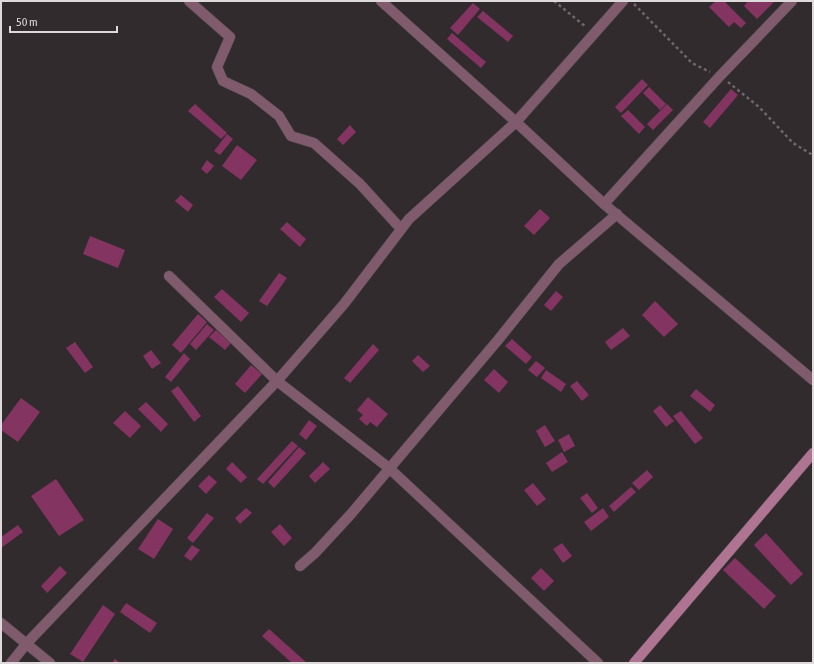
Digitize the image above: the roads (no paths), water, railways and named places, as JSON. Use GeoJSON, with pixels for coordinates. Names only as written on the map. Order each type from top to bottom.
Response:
{"type":"FeatureCollection","features":[{"type":"Feature","properties":{"kind":"street"},"geometry":{"type":"LineString","coordinates":[[189,1],[230,37],[217,67],[223,81],[251,94],[279,116],[291,136],[314,143],[360,184],[401,229]]}},
{"type":"Feature","properties":{"kind":"street"},"geometry":{"type":"LineString","coordinates":[[381,1],[516,122],[604,204],[813,380]]}},
{"type":"Feature","properties":{"kind":"street"},"geometry":{"type":"LineString","coordinates":[[11,663],[27,643],[277,381],[344,304],[409,219],[516,122],[623,1]]}},
{"type":"Feature","properties":{"kind":"street"},"geometry":{"type":"LineString","coordinates":[[604,204],[720,76],[792,1]]}},
{"type":"Feature","properties":{"kind":"street"},"geometry":{"type":"LineString","coordinates":[[300,566],[315,554],[351,514],[498,340],[559,264],[616,214]]}},
{"type":"Feature","properties":{"kind":"street"},"geometry":{"type":"LineString","coordinates":[[169,276],[277,381],[389,468],[598,663]]}},
{"type":"Feature","properties":{"kind":"street"},"geometry":{"type":"LineString","coordinates":[[634,663],[813,453]]}},
{"type":"Feature","properties":{"kind":"street"},"geometry":{"type":"LineString","coordinates":[[1,623],[50,663]]}}]}
